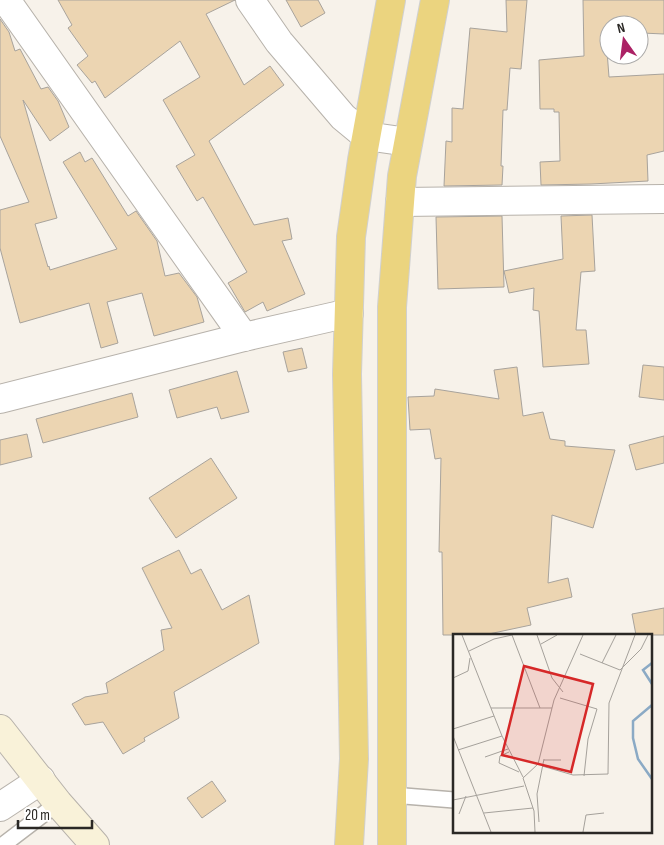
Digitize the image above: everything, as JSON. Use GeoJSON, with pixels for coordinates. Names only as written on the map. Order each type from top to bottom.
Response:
{"type":"FeatureCollection","features":[{"type":"Feature","properties":{"kind":"highway"},"geometry":{"type":"LineString","coordinates":[[349,845],[354,759],[347,374],[352,237],[366,136],[391,0]]}},
{"type":"Feature","properties":{"kind":"highway"},"geometry":{"type":"LineString","coordinates":[[392,845],[392,307],[402,176],[435,0]]}},
{"type":"Feature","properties":{"kind":"highway"},"geometry":{"type":"LineString","coordinates":[[352,683],[391,687]]}},
{"type":"Feature","properties":{"kind":"main road"},"geometry":{"type":"LineString","coordinates":[[0,729],[58,803],[95,845]]}},
{"type":"Feature","properties":{"kind":"street"},"geometry":{"type":"LineString","coordinates":[[6,0],[244,337]]}},
{"type":"Feature","properties":{"kind":"street"},"geometry":{"type":"LineString","coordinates":[[250,0],[279,42],[344,117],[366,136],[408,142]]}},
{"type":"Feature","properties":{"kind":"street"},"geometry":{"type":"LineString","coordinates":[[400,202],[664,199]]}},
{"type":"Feature","properties":{"kind":"street"},"geometry":{"type":"LineString","coordinates":[[0,398],[244,337],[349,313]]}},
{"type":"Feature","properties":{"kind":"street"},"geometry":{"type":"LineString","coordinates":[[0,807],[41,780]]}},
{"type":"Feature","properties":{"kind":"lane"},"geometry":{"type":"LineString","coordinates":[[392,795],[453,800]]}},
{"type":"Feature","properties":{"kind":"lane"},"geometry":{"type":"LineString","coordinates":[[3,845],[58,803]]}},
{"type":"Feature","properties":{"kind":"building"},"geometry":{"type":"Polygon","coordinates":[[[58,0],[235,0],[206,14],[244,85],[270,66],[284,85],[209,141],[254,225],[288,218],[292,239],[282,241],[305,294],[267,311],[263,302],[245,312],[228,283],[247,272],[203,197],[197,201],[176,166],[195,155],[163,100],[200,77],[180,41],[105,98],[95,81],[92,83],[77,65],[88,56],[68,28],[72,25],[58,0]]]}},
{"type":"Feature","properties":{"kind":"building"},"geometry":{"type":"Polygon","coordinates":[[[286,0],[318,0],[325,13],[301,27],[286,0]]]}},
{"type":"Feature","properties":{"kind":"building"},"geometry":{"type":"Polygon","coordinates":[[[506,0],[527,0],[521,69],[510,68],[507,110],[503,110],[502,185],[444,186],[446,141],[452,142],[452,108],[463,109],[470,28],[507,32],[506,0]]]}},
{"type":"Feature","properties":{"kind":"building"},"geometry":{"type":"Polygon","coordinates":[[[583,0],[664,0],[664,34],[649,33],[649,15],[599,15],[599,65],[608,65],[609,77],[664,74],[664,151],[647,155],[648,181],[541,185],[540,162],[560,161],[559,112],[554,112],[554,109],[540,109],[539,60],[584,56],[583,0]]]}},
{"type":"Feature","properties":{"kind":"building"},"geometry":{"type":"Polygon","coordinates":[[[0,19],[9,32],[15,51],[20,49],[41,89],[48,87],[58,101],[69,127],[50,141],[23,100],[57,218],[35,224],[50,270],[117,249],[63,162],[80,152],[85,162],[92,158],[128,216],[136,211],[157,241],[165,276],[179,273],[197,297],[204,322],[154,336],[142,293],[107,302],[118,343],[101,348],[89,303],[20,323],[0,248],[0,210],[29,202],[0,136],[0,19]]]}},
{"type":"Feature","properties":{"kind":"building"},"geometry":{"type":"Polygon","coordinates":[[[592,215],[595,271],[581,272],[576,330],[586,330],[589,364],[543,367],[539,311],[533,310],[534,288],[509,293],[504,271],[563,259],[561,216],[592,215]]]}},
{"type":"Feature","properties":{"kind":"building"},"geometry":{"type":"Polygon","coordinates":[[[502,216],[504,287],[438,289],[436,217],[502,216]]]}},
{"type":"Feature","properties":{"kind":"building"},"geometry":{"type":"Polygon","coordinates":[[[302,348],[307,368],[288,372],[283,352],[302,348]]]}},
{"type":"Feature","properties":{"kind":"building"},"geometry":{"type":"Polygon","coordinates":[[[643,365],[664,367],[664,400],[639,397],[643,365]]]}},
{"type":"Feature","properties":{"kind":"building"},"geometry":{"type":"Polygon","coordinates":[[[517,367],[523,416],[543,412],[550,439],[565,441],[565,446],[615,450],[593,528],[552,515],[548,583],[568,578],[572,597],[527,608],[531,625],[489,634],[443,635],[442,552],[439,552],[441,458],[435,459],[430,429],[410,430],[408,397],[434,396],[435,389],[499,399],[494,370],[517,367]]]}},
{"type":"Feature","properties":{"kind":"building"},"geometry":{"type":"Polygon","coordinates":[[[237,371],[249,412],[221,419],[217,407],[177,418],[169,390],[237,371]]]}},
{"type":"Feature","properties":{"kind":"building"},"geometry":{"type":"Polygon","coordinates":[[[132,393],[138,417],[43,443],[36,419],[132,393]]]}},
{"type":"Feature","properties":{"kind":"building"},"geometry":{"type":"Polygon","coordinates":[[[27,434],[32,457],[0,465],[0,440],[27,434]]]}},
{"type":"Feature","properties":{"kind":"building"},"geometry":{"type":"Polygon","coordinates":[[[664,436],[664,463],[636,470],[629,445],[664,436]]]}},
{"type":"Feature","properties":{"kind":"building"},"geometry":{"type":"Polygon","coordinates":[[[211,458],[237,498],[176,538],[149,498],[211,458]]]}},
{"type":"Feature","properties":{"kind":"building"},"geometry":{"type":"Polygon","coordinates":[[[179,550],[191,574],[201,569],[222,610],[249,595],[259,643],[174,692],[179,718],[144,738],[145,741],[123,754],[103,722],[85,725],[72,704],[85,697],[108,693],[106,683],[164,650],[161,630],[172,628],[142,568],[179,550]]]}},
{"type":"Feature","properties":{"kind":"building"},"geometry":{"type":"Polygon","coordinates":[[[664,608],[664,635],[636,634],[632,614],[664,608]]]}},
{"type":"Feature","properties":{"kind":"building"},"geometry":{"type":"Polygon","coordinates":[[[212,781],[226,801],[202,818],[187,798],[212,781]]]}}]}
